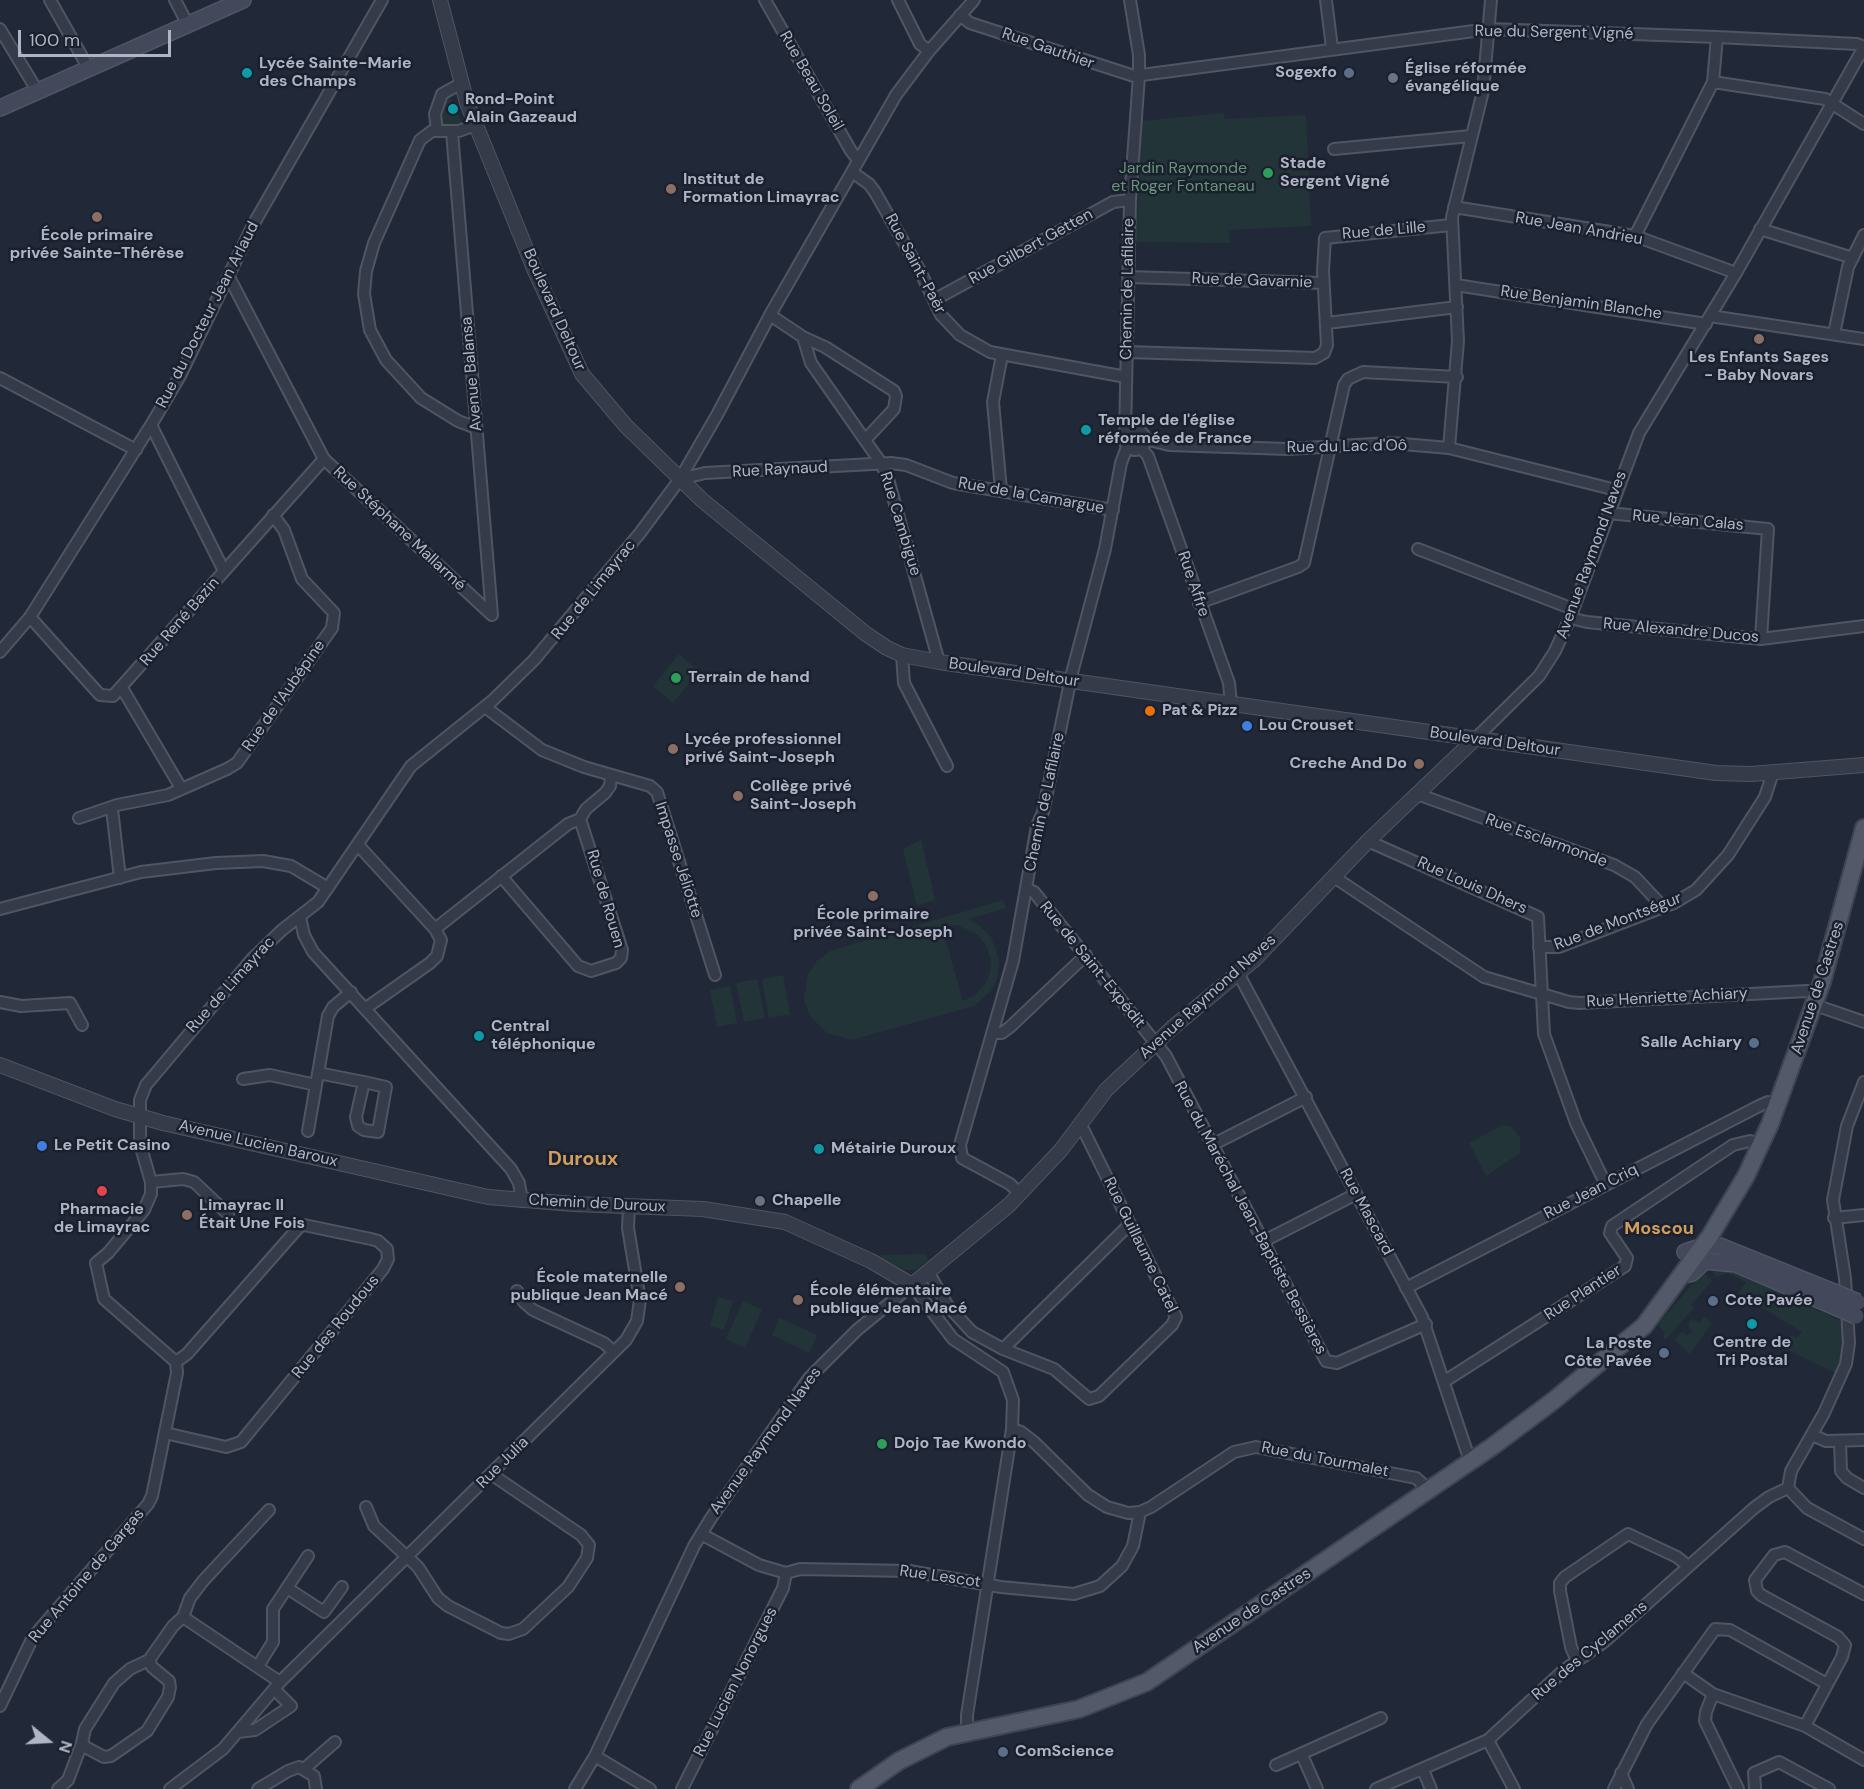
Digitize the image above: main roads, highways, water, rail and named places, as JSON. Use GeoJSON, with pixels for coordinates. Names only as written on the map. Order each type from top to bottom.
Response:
{"type":"FeatureCollection","features":[{"type":"Feature","properties":{"kind":"main road"},"geometry":{"type":"LineString","coordinates":[[0,108],[243,0]]}},
{"type":"Feature","properties":{"kind":"main road","name":"Avenue de Castres"},"geometry":{"type":"LineString","coordinates":[[860,1789],[911,1754],[967,1731],[1079,1709],[1139,1686],[1470,1461],[1553,1401],[1644,1326],[1681,1276],[1710,1247],[1723,1215],[1761,1144],[1816,999],[1864,828]]}},
{"type":"Feature","properties":{"kind":"main road","name":"Avenue de Castres"},"geometry":{"type":"LineString","coordinates":[[1606,1356],[1761,1144]]}},
{"type":"Feature","properties":{"kind":"main road","name":"Avenue de Castres"},"geometry":{"type":"LineString","coordinates":[[1710,1247],[1731,1186]]}},
{"type":"Feature","properties":{"kind":"main road"},"geometry":{"type":"LineString","coordinates":[[1710,1247],[1736,1264],[1834,1299]]}},
{"type":"Feature","properties":{"kind":"main road"},"geometry":{"type":"LineString","coordinates":[[1710,1247],[1736,1264]]}},
{"type":"Feature","properties":{"kind":"main road"},"geometry":{"type":"LineString","coordinates":[[1684,1252],[1710,1247],[1860,1310]]}},
{"type":"Feature","properties":{"kind":"place","name":"Lycée Sainte-Marie des Champs"},"geometry":{"type":"Point","coordinates":[247,73]}},
{"type":"Feature","properties":{"kind":"place","name":"Sogexfo"},"geometry":{"type":"Point","coordinates":[1349,73]}},
{"type":"Feature","properties":{"kind":"place","name":"Église réformée évangélique"},"geometry":{"type":"Point","coordinates":[1393,78]}},
{"type":"Feature","properties":{"kind":"place","name":"Rond-Point Alain Gazeaud"},"geometry":{"type":"Point","coordinates":[453,109]}},
{"type":"Feature","properties":{"kind":"place","name":"Stade Sergent Vigné"},"geometry":{"type":"Point","coordinates":[1268,173]}},
{"type":"Feature","properties":{"kind":"place","name":"Institut de Formation Limayrac"},"geometry":{"type":"Point","coordinates":[671,189]}},
{"type":"Feature","properties":{"kind":"place","name":"École primaire privée Sainte-Thérèse"},"geometry":{"type":"Point","coordinates":[97,217]}},
{"type":"Feature","properties":{"kind":"place","name":"Les Enfants Sages - Baby Novars"},"geometry":{"type":"Point","coordinates":[1759,339]}},
{"type":"Feature","properties":{"kind":"place","name":"Temple de l'église réformée de France"},"geometry":{"type":"Point","coordinates":[1086,430]}},
{"type":"Feature","properties":{"kind":"place","name":"Terrain de hand"},"geometry":{"type":"Point","coordinates":[676,678]}},
{"type":"Feature","properties":{"kind":"place","name":"Pat & Pizz"},"geometry":{"type":"Point","coordinates":[1150,711]}},
{"type":"Feature","properties":{"kind":"place","name":"Lou Crouset"},"geometry":{"type":"Point","coordinates":[1247,726]}},
{"type":"Feature","properties":{"kind":"place","name":"Lycée professionnel privé Saint-Joseph"},"geometry":{"type":"Point","coordinates":[673,749]}},
{"type":"Feature","properties":{"kind":"place","name":"Creche And Do"},"geometry":{"type":"Point","coordinates":[1419,764]}},
{"type":"Feature","properties":{"kind":"place","name":"Collège privé Saint-Joseph"},"geometry":{"type":"Point","coordinates":[738,796]}},
{"type":"Feature","properties":{"kind":"place","name":"École primaire privée Saint-Joseph"},"geometry":{"type":"Point","coordinates":[873,896]}},
{"type":"Feature","properties":{"kind":"place","name":"Central téléphonique"},"geometry":{"type":"Point","coordinates":[479,1036]}},
{"type":"Feature","properties":{"kind":"place","name":"Salle Achiary"},"geometry":{"type":"Point","coordinates":[1754,1043]}},
{"type":"Feature","properties":{"kind":"place","name":"Le Petit Casino"},"geometry":{"type":"Point","coordinates":[42,1146]}},
{"type":"Feature","properties":{"kind":"place","name":"Métairie Duroux"},"geometry":{"type":"Point","coordinates":[819,1149]}},
{"type":"Feature","properties":{"kind":"place","name":"Pharmacie de Limayrac"},"geometry":{"type":"Point","coordinates":[102,1191]}},
{"type":"Feature","properties":{"kind":"place","name":"Chapelle"},"geometry":{"type":"Point","coordinates":[760,1201]}},
{"type":"Feature","properties":{"kind":"place","name":"Limayrac Il Était Une Fois"},"geometry":{"type":"Point","coordinates":[187,1215]}},
{"type":"Feature","properties":{"kind":"place","name":"École maternelle publique Jean Macé"},"geometry":{"type":"Point","coordinates":[680,1287]}},
{"type":"Feature","properties":{"kind":"place","name":"École élémentaire publique Jean Macé"},"geometry":{"type":"Point","coordinates":[798,1300]}},
{"type":"Feature","properties":{"kind":"place","name":"Cote Pavée"},"geometry":{"type":"Point","coordinates":[1713,1301]}},
{"type":"Feature","properties":{"kind":"place","name":"Centre de Tri Postal"},"geometry":{"type":"Point","coordinates":[1752,1324]}},
{"type":"Feature","properties":{"kind":"place","name":"La Poste Côte Pavée"},"geometry":{"type":"Point","coordinates":[1664,1353]}},
{"type":"Feature","properties":{"kind":"place","name":"Dojo Tae Kwondo"},"geometry":{"type":"Point","coordinates":[882,1444]}},
{"type":"Feature","properties":{"kind":"place","name":"ComScience"},"geometry":{"type":"Point","coordinates":[1003,1752]}},
{"type":"Feature","properties":{"kind":"district","name":"Duroux"},"geometry":{"type":"Point","coordinates":[583,1160]}},
{"type":"Feature","properties":{"kind":"district","name":"Moscou"},"geometry":{"type":"Point","coordinates":[1659,1229]}},
{"type":"Feature","properties":{"kind":"park label","name":"Jardin Raymonde et Roger Fontaneau"},"geometry":{"type":"Point","coordinates":[1183,178]}}]}
